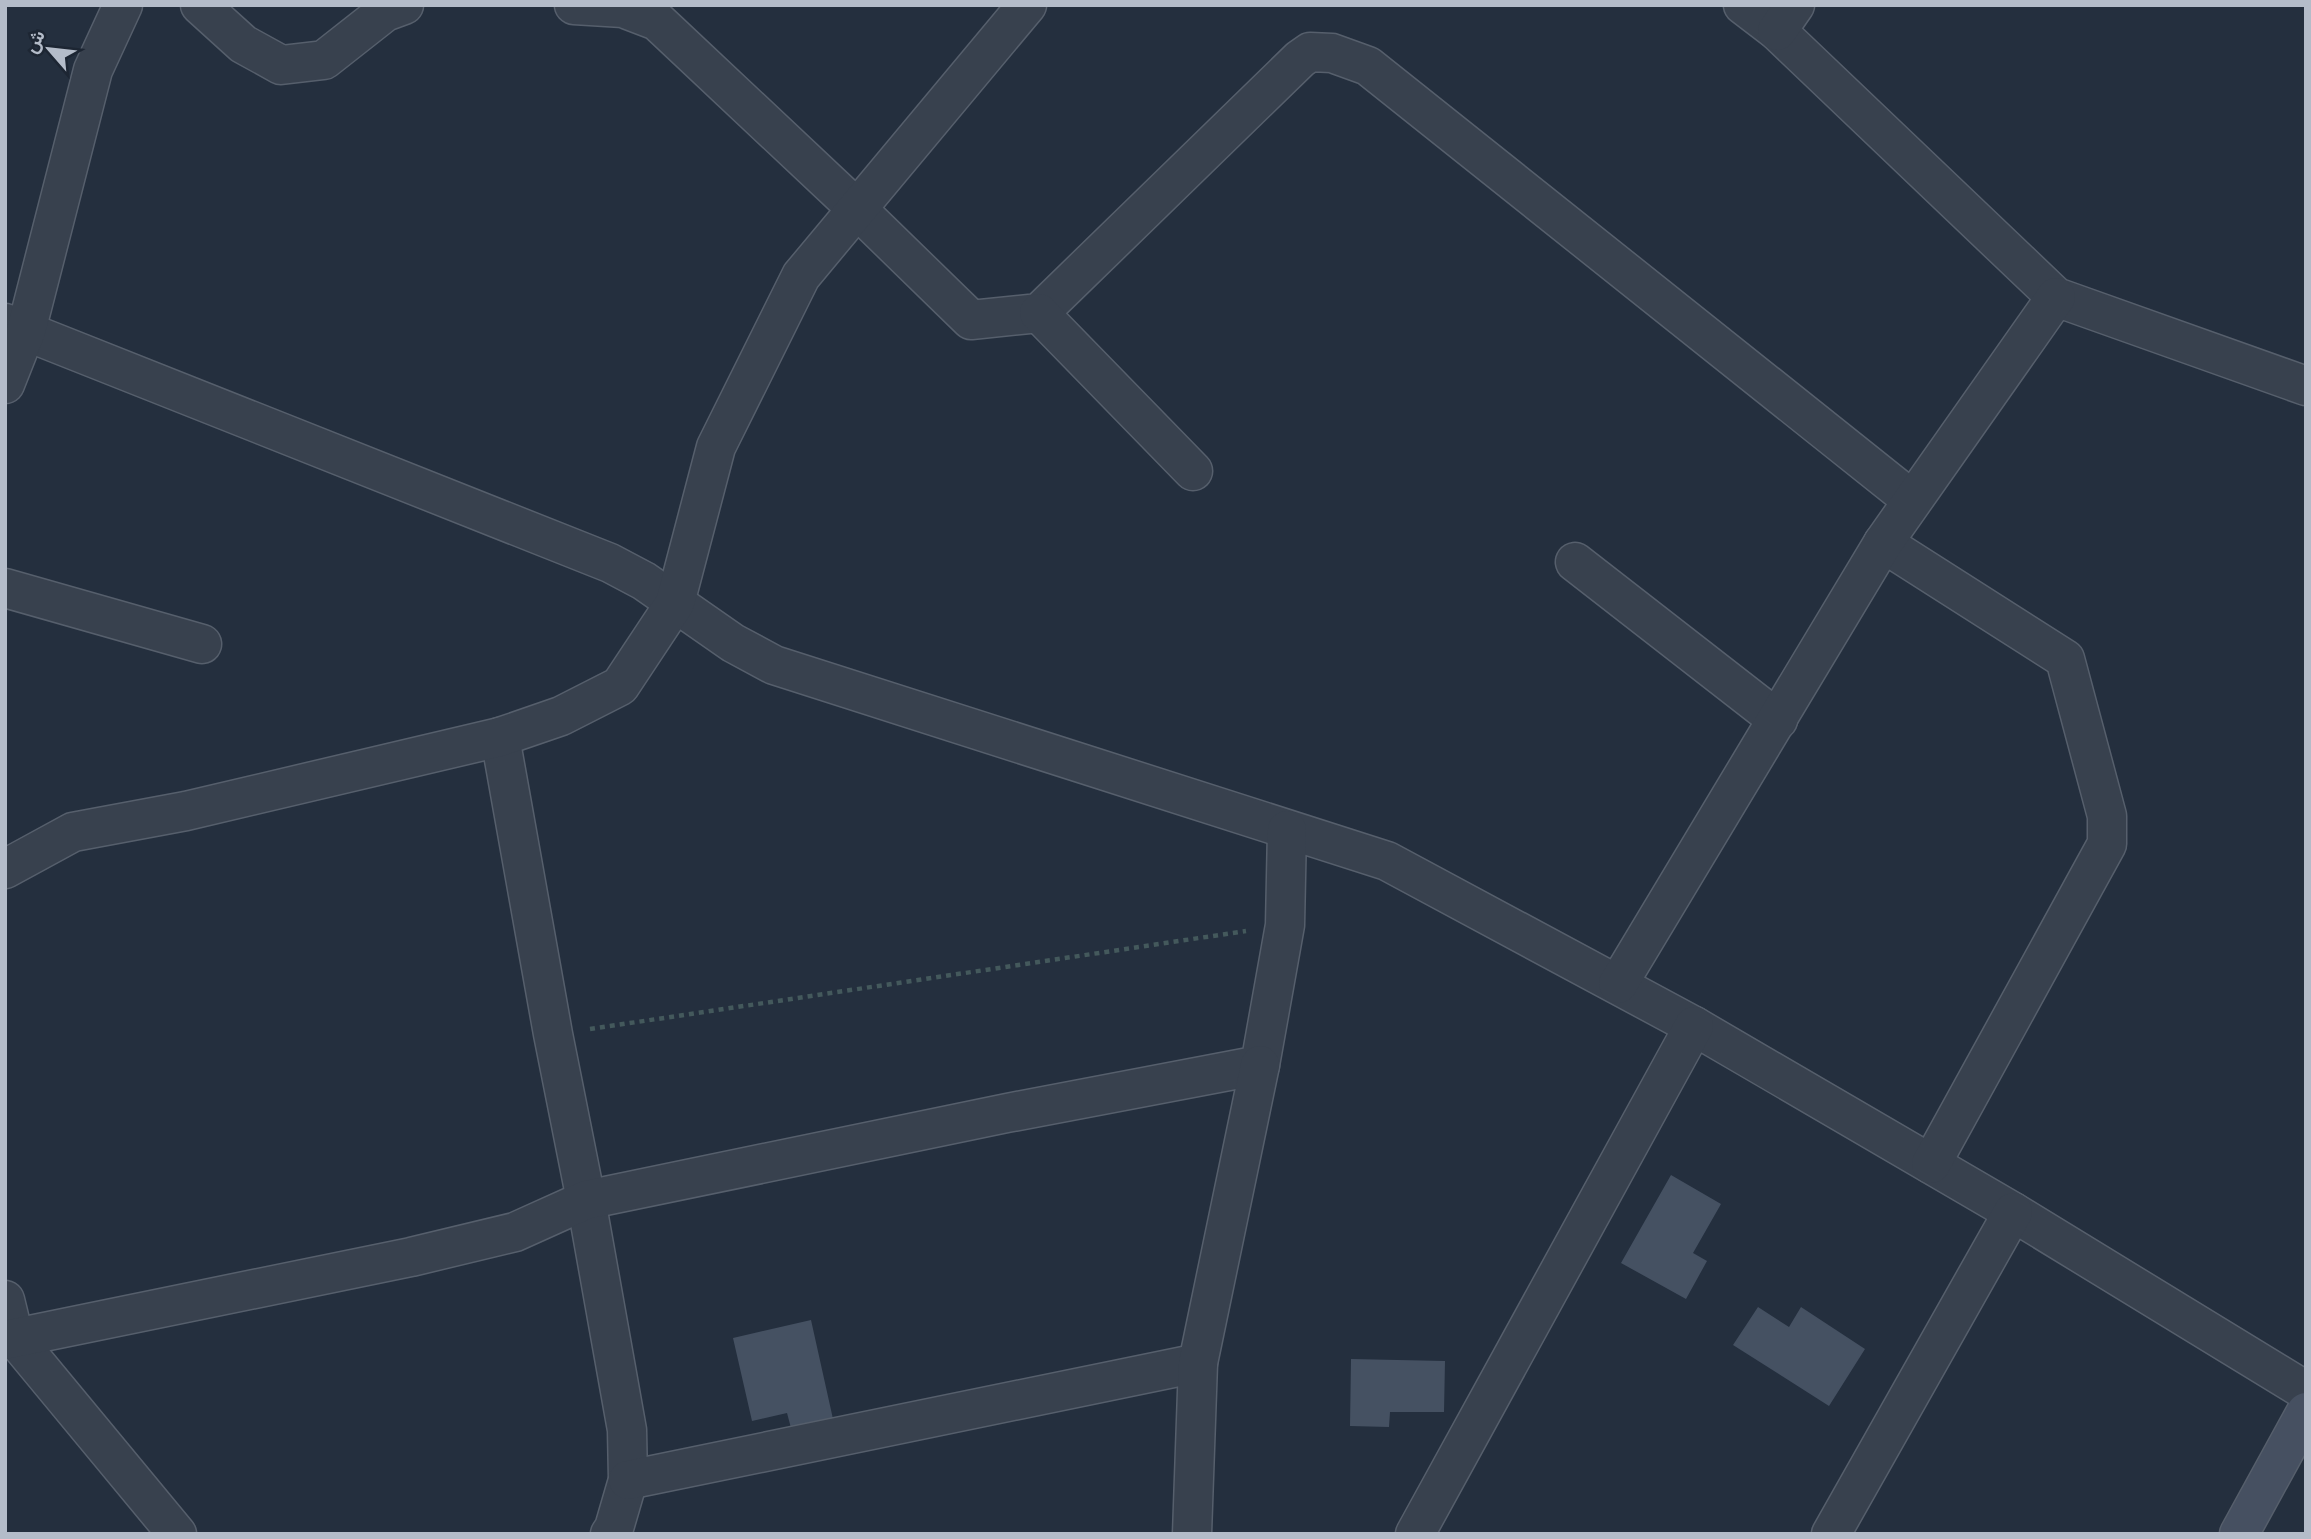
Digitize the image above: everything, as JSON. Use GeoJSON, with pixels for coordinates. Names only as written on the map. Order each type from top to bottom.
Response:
{"type":"FeatureCollection","features":[{"type":"Feature","properties":{"kind":"main road"},"geometry":{"type":"LineString","coordinates":[[2239,1534],[2306,1412]]}},
{"type":"Feature","properties":{"kind":"street"},"geometry":{"type":"LineString","coordinates":[[5,384],[16,327],[93,70],[122,5]]}},
{"type":"Feature","properties":{"kind":"street"},"geometry":{"type":"LineString","coordinates":[[200,5],[243,44],[281,65],[324,60],[385,12],[404,5]]}},
{"type":"Feature","properties":{"kind":"street"},"geometry":{"type":"LineString","coordinates":[[574,5],[623,8],[657,22],[971,320],[1039,313],[1310,52],[1332,53],[1368,66],[1912,500]]}},
{"type":"Feature","properties":{"kind":"street"},"geometry":{"type":"LineString","coordinates":[[5,869],[73,832],[186,811],[500,737],[561,716],[620,686],[675,603],[716,447],[801,276],[1027,5]]}},
{"type":"Feature","properties":{"kind":"street"},"geometry":{"type":"LineString","coordinates":[[1744,5],[1786,18],[2056,297],[2306,386]]}},
{"type":"Feature","properties":{"kind":"street"},"geometry":{"type":"LineString","coordinates":[[1618,985],[1883,543],[2056,297]]}},
{"type":"Feature","properties":{"kind":"street"},"geometry":{"type":"LineString","coordinates":[[1039,313],[1193,471]]}},
{"type":"Feature","properties":{"kind":"street"},"geometry":{"type":"LineString","coordinates":[[16,327],[610,563],[644,581],[733,643],[774,665],[1387,861],[1694,1026],[2013,1212],[2306,1391]]}},
{"type":"Feature","properties":{"kind":"street"},"geometry":{"type":"LineString","coordinates":[[1883,543],[2065,659],[2107,816],[2107,844],[1931,1164]]}},
{"type":"Feature","properties":{"kind":"street"},"geometry":{"type":"LineString","coordinates":[[1575,562],[1778,720]]}},
{"type":"Feature","properties":{"kind":"street"},"geometry":{"type":"LineString","coordinates":[[5,588],[202,644]]}},
{"type":"Feature","properties":{"kind":"street"},"geometry":{"type":"LineString","coordinates":[[500,737],[627,1430],[628,1480],[610,1534]]}},
{"type":"Feature","properties":{"kind":"street"},"geometry":{"type":"LineString","coordinates":[[1192,1534],[1198,1363],[1260,1065],[1284,925],[1287,830]]}},
{"type":"Feature","properties":{"kind":"street"},"geometry":{"type":"LineString","coordinates":[[1415,1534],[1694,1026]]}},
{"type":"Feature","properties":{"kind":"street"},"geometry":{"type":"LineString","coordinates":[[10,1339],[450,1248],[516,1232],[586,1200],[1007,1113],[1260,1065]]}},
{"type":"Feature","properties":{"kind":"street"},"geometry":{"type":"LineString","coordinates":[[1831,1534],[2013,1212]]}},
{"type":"Feature","properties":{"kind":"street"},"geometry":{"type":"LineString","coordinates":[[5,1300],[10,1339],[177,1534]]}},
{"type":"Feature","properties":{"kind":"street"},"geometry":{"type":"LineString","coordinates":[[628,1480],[1198,1363]]}},
{"type":"Feature","properties":{"kind":"path"},"geometry":{"type":"LineString","coordinates":[[553,1034],[1284,925]]}},
{"type":"Feature","properties":{"kind":"building"},"geometry":{"type":"Polygon","coordinates":[[[1671,1175],[1721,1204],[1693,1253],[1707,1261],[1686,1299],[1621,1263],[1671,1175]]]}},
{"type":"Feature","properties":{"kind":"building"},"geometry":{"type":"Polygon","coordinates":[[[1758,1307],[1789,1327],[1801,1307],[1865,1349],[1829,1406],[1733,1345],[1758,1307]]]}},
{"type":"Feature","properties":{"kind":"building"},"geometry":{"type":"Polygon","coordinates":[[[811,1320],[833,1419],[791,1428],[787,1413],[752,1421],[733,1338],[811,1320]]]}},
{"type":"Feature","properties":{"kind":"building"},"geometry":{"type":"Polygon","coordinates":[[[1351,1359],[1445,1361],[1444,1412],[1390,1412],[1389,1427],[1350,1426],[1351,1359]]]}}]}
